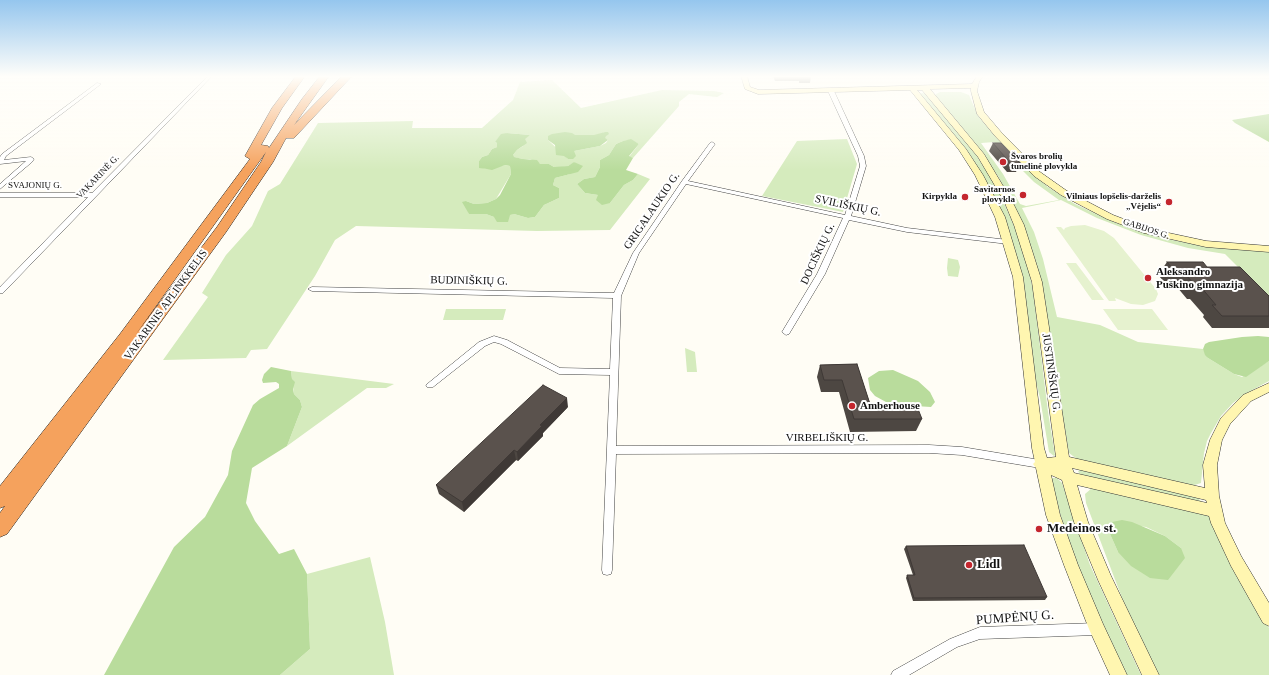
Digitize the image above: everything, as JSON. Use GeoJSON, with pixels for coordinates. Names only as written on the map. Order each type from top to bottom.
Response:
{"type":"FeatureCollection","features":[{"type":"Feature","properties":{"kind":"highway"},"geometry":{"type":"LineString","coordinates":[[229,197],[235,182],[277,108]]}},
{"type":"Feature","properties":{"kind":"highway","name":"VAKARINIS APLINKKELIS"},"geometry":{"type":"LineString","coordinates":[[0,500],[125,338],[296,108]]}},
{"type":"Feature","properties":{"kind":"highway","name":"VAKARINIS APLINKKELIS"},"geometry":{"type":"LineString","coordinates":[[0,528],[209,247],[267,162],[300,108]]}},
{"type":"Feature","properties":{"kind":"highway"},"geometry":{"type":"LineString","coordinates":[[267,162],[317,108]]}},
{"type":"Feature","properties":{"kind":"main road","name":"JUSTINIŠKIŲ G."},"geometry":{"type":"LineString","coordinates":[[928,108],[962,148],[979,175],[1000,217],[1018,276],[1040,464],[1053,515],[1071,565],[1097,629],[1119,675]]}},
{"type":"Feature","properties":{"kind":"main road","name":"JUSTINIŠKIŲ G."},"geometry":{"type":"LineString","coordinates":[[941,108],[972,144],[992,172],[1010,206],[1026,244],[1037,282],[1064,461],[1068,477],[1082,522],[1105,580],[1151,675]]}},
{"type":"Feature","properties":{"kind":"main road","name":"GABIJOS G."},"geometry":{"type":"LineString","coordinates":[[979,108],[980,112],[1003,139],[1041,177],[1080,203],[1130,225],[1169,237],[1218,245],[1269,248]]}},
{"type":"Feature","properties":{"kind":"main road"},"geometry":{"type":"LineString","coordinates":[[1269,387],[1247,398],[1225,421],[1216,440],[1210,465],[1212,496],[1215,511],[1224,537],[1269,618]]}},
{"type":"Feature","properties":{"kind":"main road"},"geometry":{"type":"LineString","coordinates":[[1040,464],[1064,461],[1212,496]]}},
{"type":"Feature","properties":{"kind":"main road"},"geometry":{"type":"LineString","coordinates":[[1040,464],[1068,477],[1215,511]]}},
{"type":"Feature","properties":{"kind":"street"},"geometry":{"type":"LineString","coordinates":[[0,162],[4,155],[68,108]]}},
{"type":"Feature","properties":{"kind":"street","name":"VAKARINĖ G."},"geometry":{"type":"LineString","coordinates":[[0,291],[179,108]]}},
{"type":"Feature","properties":{"kind":"street","name":"DOCIŠKIŲ G."},"geometry":{"type":"LineString","coordinates":[[786,332],[817,283],[847,217],[863,166],[859,151],[839,108]]}},
{"type":"Feature","properties":{"kind":"street","name":"GRIGALAUKIO G."},"geometry":{"type":"LineString","coordinates":[[607,570],[616,300],[636,253],[684,182],[712,144]]}},
{"type":"Feature","properties":{"kind":"street","name":"SVAJONIŲ G."},"geometry":{"type":"LineString","coordinates":[[0,162],[30,159],[30,161],[0,186]]}},
{"type":"Feature","properties":{"kind":"street","name":"SVILIŠKIŲ G."},"geometry":{"type":"LineString","coordinates":[[684,182],[906,230],[1008,242]]}},
{"type":"Feature","properties":{"kind":"street","name":"SVAJONIŲ G."},"geometry":{"type":"LineString","coordinates":[[0,195],[94,195]]}},
{"type":"Feature","properties":{"kind":"street","name":"BUDINIŠKIŲ G."},"geometry":{"type":"LineString","coordinates":[[312,289],[616,300]]}},
{"type":"Feature","properties":{"kind":"street"},"geometry":{"type":"LineString","coordinates":[[430,385],[482,344],[494,339],[504,342],[559,371],[614,372]]}},
{"type":"Feature","properties":{"kind":"street","name":"VIRBELIŠKIŲ G."},"geometry":{"type":"LineString","coordinates":[[612,450],[935,450],[962,451],[1040,464]]}},
{"type":"Feature","properties":{"kind":"street","name":"PUMPĖNŲ G."},"geometry":{"type":"LineString","coordinates":[[897,675],[954,643],[980,632],[1097,629]]}},
{"type":"Feature","properties":{"kind":"green space"},"geometry":{"type":"Polygon","coordinates":[[[505,108],[678,108],[633,158],[629,157],[639,144],[631,140],[616,144],[609,155],[600,160],[600,167],[595,177],[584,179],[577,184],[585,193],[598,195],[610,203],[624,185],[633,180],[638,174],[650,179],[610,230],[537,231],[356,226],[335,240],[315,276],[267,349],[251,350],[246,358],[163,360],[208,297],[202,293],[226,255],[252,226],[268,191],[280,184],[318,123],[413,121],[412,128],[482,128],[505,108]],[[605,132],[598,135],[575,135],[548,140],[568,159],[574,151],[600,146],[608,140],[605,139],[605,132]],[[507,133],[495,142],[497,143],[497,147],[492,149],[488,155],[482,157],[479,161],[479,167],[487,169],[505,165],[510,166],[511,174],[496,199],[487,203],[474,204],[466,201],[469,214],[486,214],[494,217],[514,214],[528,218],[535,217],[544,205],[559,198],[559,188],[553,185],[555,178],[570,174],[575,162],[568,166],[554,167],[549,164],[540,164],[530,159],[513,157],[517,150],[523,146],[525,137],[530,135],[507,133]]]}},
{"type":"Feature","properties":{"kind":"green space"},"geometry":{"type":"Polygon","coordinates":[[[931,108],[937,108],[975,153],[998,190],[1016,230],[1026,258],[1033,290],[1054,456],[1049,452],[1040,398],[1031,362],[1019,268],[964,147],[931,108]]]}},
{"type":"Feature","properties":{"kind":"green space"},"geometry":{"type":"Polygon","coordinates":[[[945,108],[974,108],[978,116],[1016,159],[1048,187],[1075,204],[1116,223],[1167,239],[1207,247],[1269,252],[1269,298],[1225,254],[1188,248],[1141,235],[1097,218],[1061,200],[1022,208],[1034,232],[1043,259],[1057,317],[1100,325],[1138,342],[1203,349],[1208,358],[1234,374],[1242,377],[1269,361],[1269,381],[1245,394],[1233,403],[1221,416],[1211,433],[1204,453],[1201,483],[1191,486],[1081,462],[1069,453],[1037,266],[1021,221],[998,176],[976,145],[945,108]],[[994,142],[981,143],[1003,174],[1020,204],[1026,206],[1059,200],[1034,182],[994,142]]]}},
{"type":"Feature","properties":{"kind":"green space"},"geometry":{"type":"Polygon","coordinates":[[[1269,114],[1269,142],[1232,120],[1269,114]]]}},
{"type":"Feature","properties":{"kind":"green space"},"geometry":{"type":"Polygon","coordinates":[[[565,132],[575,135],[594,135],[605,132],[608,132],[609,134],[605,138],[608,140],[600,146],[574,151],[576,156],[573,159],[568,159],[564,156],[556,155],[555,145],[548,140],[548,136],[552,134],[565,132]]]}},
{"type":"Feature","properties":{"kind":"green space"},"geometry":{"type":"Polygon","coordinates":[[[507,133],[530,135],[525,139],[527,143],[517,150],[513,155],[514,157],[537,160],[540,164],[549,164],[554,167],[568,166],[574,162],[583,166],[578,172],[555,178],[553,185],[559,188],[559,198],[544,205],[535,217],[528,218],[514,214],[510,215],[508,222],[497,222],[494,217],[486,214],[469,214],[462,202],[466,201],[474,204],[487,203],[496,199],[500,195],[511,174],[510,166],[505,165],[492,170],[479,168],[479,161],[482,157],[488,155],[492,149],[497,147],[497,143],[495,142],[501,134],[507,133]]]}},
{"type":"Feature","properties":{"kind":"green space"},"geometry":{"type":"Polygon","coordinates":[[[631,139],[639,144],[629,156],[633,158],[626,170],[638,174],[633,180],[624,185],[610,203],[602,205],[596,200],[598,195],[585,193],[577,184],[584,179],[595,177],[600,167],[600,160],[609,155],[616,144],[631,139]]]}},
{"type":"Feature","properties":{"kind":"green space"},"geometry":{"type":"Polygon","coordinates":[[[847,139],[857,164],[843,212],[762,196],[797,141],[847,139]]]}},
{"type":"Feature","properties":{"kind":"green space"},"geometry":{"type":"Polygon","coordinates":[[[1085,225],[1104,231],[1114,238],[1156,289],[1158,294],[1155,301],[1143,305],[1131,304],[1115,298],[1116,301],[1109,301],[1056,227],[1061,227],[1064,230],[1065,228],[1071,226],[1085,225]]]}},
{"type":"Feature","properties":{"kind":"green space"},"geometry":{"type":"Polygon","coordinates":[[[948,258],[958,260],[960,267],[958,277],[948,276],[948,258]]]}},
{"type":"Feature","properties":{"kind":"green space"},"geometry":{"type":"Polygon","coordinates":[[[1066,263],[1076,263],[1104,300],[1092,300],[1066,263]]]}},
{"type":"Feature","properties":{"kind":"green space"},"geometry":{"type":"Polygon","coordinates":[[[446,309],[506,309],[503,320],[443,320],[446,309]]]}},
{"type":"Feature","properties":{"kind":"green space"},"geometry":{"type":"Polygon","coordinates":[[[1103,309],[1152,309],[1168,330],[1118,330],[1103,309]]]}},
{"type":"Feature","properties":{"kind":"green space"},"geometry":{"type":"Polygon","coordinates":[[[1258,336],[1269,337],[1269,361],[1246,377],[1234,374],[1208,358],[1203,349],[1205,344],[1209,342],[1258,336]]]}},
{"type":"Feature","properties":{"kind":"green space"},"geometry":{"type":"Polygon","coordinates":[[[685,348],[695,352],[697,372],[687,372],[685,348]]]}},
{"type":"Feature","properties":{"kind":"green space"},"geometry":{"type":"Polygon","coordinates":[[[271,367],[291,371],[292,379],[295,382],[293,389],[294,394],[300,400],[302,407],[287,446],[252,468],[246,503],[255,521],[279,554],[294,549],[307,574],[310,649],[280,675],[104,675],[174,547],[205,517],[228,475],[232,451],[253,405],[279,388],[279,384],[276,382],[263,383],[262,380],[264,374],[271,367]]]}},
{"type":"Feature","properties":{"kind":"green space"},"geometry":{"type":"Polygon","coordinates":[[[893,370],[918,381],[930,392],[935,402],[931,407],[899,405],[886,402],[875,396],[870,390],[868,378],[879,371],[893,370]]]}},
{"type":"Feature","properties":{"kind":"green space"},"geometry":{"type":"Polygon","coordinates":[[[291,371],[394,384],[386,388],[367,388],[287,446],[302,407],[300,400],[294,394],[291,371]]]}},
{"type":"Feature","properties":{"kind":"green space"},"geometry":{"type":"Polygon","coordinates":[[[1081,470],[1197,497],[1201,501],[1199,502],[1080,475],[1078,471],[1081,470]]]}},
{"type":"Feature","properties":{"kind":"green space"},"geometry":{"type":"Polygon","coordinates":[[[1057,478],[1062,483],[1090,565],[1141,675],[1127,675],[1112,645],[1071,550],[1050,480],[1057,478]]]}},
{"type":"Feature","properties":{"kind":"green space"},"geometry":{"type":"Polygon","coordinates":[[[1092,488],[1208,515],[1212,519],[1250,599],[1269,628],[1269,675],[1157,675],[1143,648],[1122,598],[1086,503],[1085,494],[1092,488]],[[1112,522],[1110,534],[1118,552],[1181,548],[1165,536],[1146,527],[1112,522]]]}},
{"type":"Feature","properties":{"kind":"green space"},"geometry":{"type":"Polygon","coordinates":[[[1122,520],[1132,522],[1165,536],[1181,548],[1185,558],[1168,580],[1150,578],[1131,566],[1118,552],[1110,534],[1112,522],[1122,520]]]}},
{"type":"Feature","properties":{"kind":"green space"},"geometry":{"type":"Polygon","coordinates":[[[370,557],[385,622],[394,675],[280,675],[310,649],[307,574],[370,557]]]}},
{"type":"Feature","properties":{"kind":"building"},"geometry":{"type":"Polygon","coordinates":[[[993,143],[1001,143],[1020,163],[1011,164],[993,143]]]}},
{"type":"Feature","properties":{"kind":"building"},"geometry":{"type":"Polygon","coordinates":[[[1167,262],[1203,262],[1207,267],[1240,267],[1269,296],[1269,316],[1222,316],[1212,305],[1216,305],[1200,286],[1196,286],[1185,274],[1177,274],[1167,262]]]}},
{"type":"Feature","properties":{"kind":"building"},"geometry":{"type":"Polygon","coordinates":[[[857,364],[870,404],[916,404],[922,419],[854,419],[842,380],[824,380],[820,365],[857,364]]]}},
{"type":"Feature","properties":{"kind":"building"},"geometry":{"type":"Polygon","coordinates":[[[543,385],[567,398],[540,425],[542,426],[517,452],[514,450],[462,502],[436,485],[543,385]]]}},
{"type":"Feature","properties":{"kind":"building","name":"Lidl"},"geometry":{"type":"Polygon","coordinates":[[[1024,545],[1047,597],[914,598],[907,575],[915,575],[906,546],[1024,545]]]}},
{"type":"Feature","properties":{"kind":"place","name":"Švaros brolių tunelinė plovykla"},"geometry":{"type":"Point","coordinates":[1003,162]}},
{"type":"Feature","properties":{"kind":"place","name":"Savitarnos plovykla"},"geometry":{"type":"Point","coordinates":[1023,195]}},
{"type":"Feature","properties":{"kind":"place","name":"Kirpykla"},"geometry":{"type":"Point","coordinates":[965,197]}},
{"type":"Feature","properties":{"kind":"place","name":"Vilniaus lopšelis-darželis „Vėjelis“"},"geometry":{"type":"Point","coordinates":[1169,202]}},
{"type":"Feature","properties":{"kind":"place","name":"Aleksandro Puškino gimnazija"},"geometry":{"type":"Point","coordinates":[1148,278]}},
{"type":"Feature","properties":{"kind":"place","name":"Amberhouse"},"geometry":{"type":"Point","coordinates":[852,406]}},
{"type":"Feature","properties":{"kind":"place","name":"Medeinos st."},"geometry":{"type":"Point","coordinates":[1039,529]}},
{"type":"Feature","properties":{"kind":"place","name":"Lidl"},"geometry":{"type":"Point","coordinates":[969,565]}}]}
